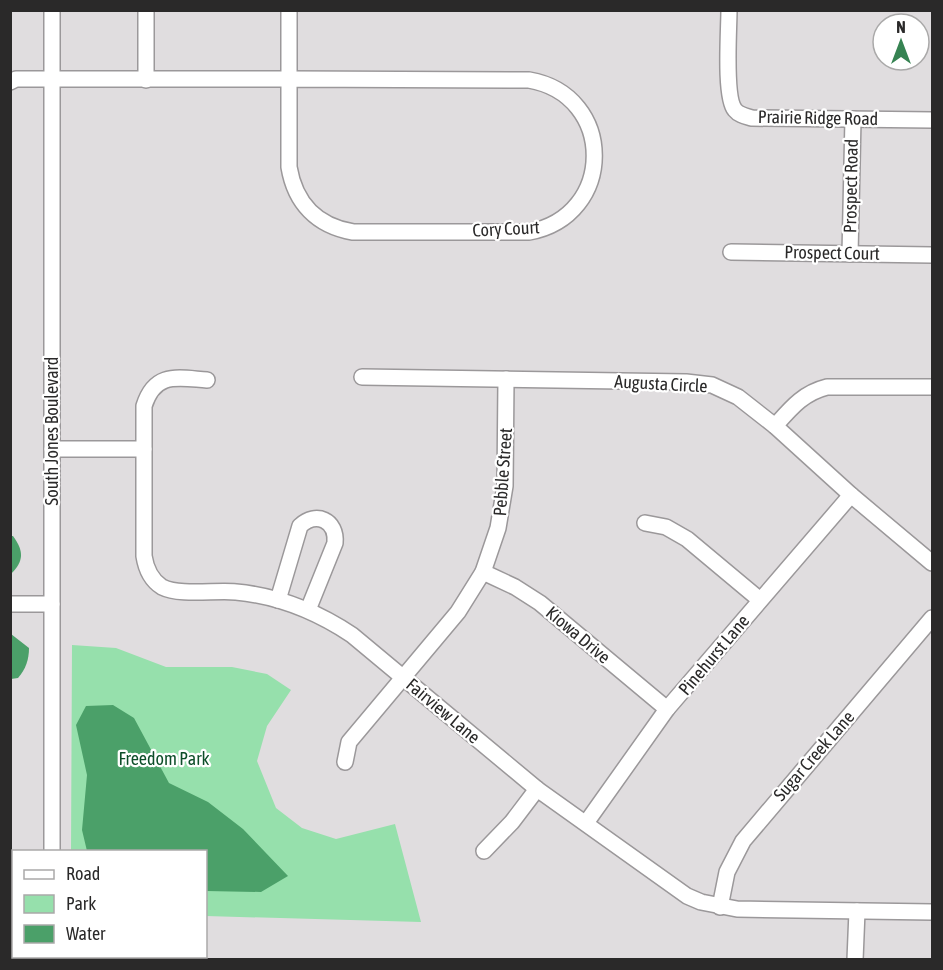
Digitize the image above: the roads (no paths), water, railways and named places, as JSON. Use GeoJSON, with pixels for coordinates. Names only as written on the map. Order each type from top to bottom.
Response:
{"type":"FeatureCollection","features":[{"type":"Feature","properties":{"kind":"street","name":"South Jones Boulevard"},"geometry":{"type":"LineString","coordinates":[[52,10],[52,850]]}},
{"type":"Feature","properties":{"kind":"street"},"geometry":{"type":"LineString","coordinates":[[146,10],[146,80]]}},
{"type":"Feature","properties":{"kind":"street"},"geometry":{"type":"LineString","coordinates":[[289,10],[289,79]]}},
{"type":"Feature","properties":{"kind":"street","name":"Prairie Ridge Road"},"geometry":{"type":"LineString","coordinates":[[729,10],[728,91],[734,109],[741,115],[752,118],[933,120]]}},
{"type":"Feature","properties":{"kind":"street","name":"Cory Court"},"geometry":{"type":"LineString","coordinates":[[10,82],[16,79],[52,80],[289,79],[530,80],[563,91],[572,99],[587,120],[593,145],[589,186],[583,198],[566,217],[554,225],[530,232],[353,232],[341,230],[320,220],[310,212],[296,193],[291,180],[289,79]]}},
{"type":"Feature","properties":{"kind":"street","name":"Prospect Road"},"geometry":{"type":"LineString","coordinates":[[850,254],[853,119]]}},
{"type":"Feature","properties":{"kind":"street","name":"Prospect Court"},"geometry":{"type":"LineString","coordinates":[[731,252],[933,255]]}},
{"type":"Feature","properties":{"kind":"street","name":"Fairview Lane"},"geometry":{"type":"LineString","coordinates":[[207,380],[176,377],[159,382],[152,388],[144,406],[144,556],[145,565],[155,581],[172,590],[234,591],[278,600],[308,610],[352,635],[537,789],[687,896],[720,907],[737,909],[933,912]]}},
{"type":"Feature","properties":{"kind":"street","name":"Augusta Circle"},"geometry":{"type":"LineString","coordinates":[[362,377],[699,383],[712,386],[738,397],[775,426],[851,495],[933,563]]}},
{"type":"Feature","properties":{"kind":"street","name":"Pebble Street"},"geometry":{"type":"LineString","coordinates":[[345,762],[349,742],[458,612],[483,572],[498,528],[504,498],[506,379]]}},
{"type":"Feature","properties":{"kind":"street"},"geometry":{"type":"LineString","coordinates":[[775,426],[802,397],[827,387],[933,387]]}},
{"type":"Feature","properties":{"kind":"street"},"geometry":{"type":"LineString","coordinates":[[52,449],[144,449]]}},
{"type":"Feature","properties":{"kind":"street","name":"Pinehurst Lane"},"geometry":{"type":"LineString","coordinates":[[586,823],[667,710],[851,495]]}},
{"type":"Feature","properties":{"kind":"street"},"geometry":{"type":"LineString","coordinates":[[278,600],[300,526],[307,520],[326,521],[336,534],[335,543],[308,610]]}},
{"type":"Feature","properties":{"kind":"street"},"geometry":{"type":"LineString","coordinates":[[645,523],[666,527],[687,539],[760,600]]}},
{"type":"Feature","properties":{"kind":"street","name":"Kiowa Drive"},"geometry":{"type":"LineString","coordinates":[[483,572],[515,587],[540,603],[667,710]]}},
{"type":"Feature","properties":{"kind":"street"},"geometry":{"type":"LineString","coordinates":[[10,604],[52,604]]}},
{"type":"Feature","properties":{"kind":"street","name":"Sugar Creek Lane"},"geometry":{"type":"LineString","coordinates":[[720,907],[727,872],[743,841],[933,618]]}},
{"type":"Feature","properties":{"kind":"street"},"geometry":{"type":"LineString","coordinates":[[484,851],[512,822],[537,789]]}},
{"type":"Feature","properties":{"kind":"street"},"geometry":{"type":"LineString","coordinates":[[855,960],[857,911]]}},
{"type":"Feature","properties":{"kind":"water"},"geometry":{"type":"Polygon","coordinates":[[[11,536],[19,546],[21,556],[11,574],[11,536]]]}},
{"type":"Feature","properties":{"kind":"water"},"geometry":{"type":"Polygon","coordinates":[[[11,634],[29,648],[28,660],[23,671],[18,678],[11,679],[11,634]]]}},
{"type":"Feature","properties":{"kind":"water"},"geometry":{"type":"Polygon","coordinates":[[[113,705],[134,718],[169,783],[208,802],[243,829],[288,876],[261,892],[207,891],[207,850],[87,850],[82,830],[87,775],[76,725],[86,706],[113,705]]]}},
{"type":"Feature","properties":{"kind":"park label","name":"Freedom Park"},"geometry":{"type":"Point","coordinates":[164,759]}}]}
